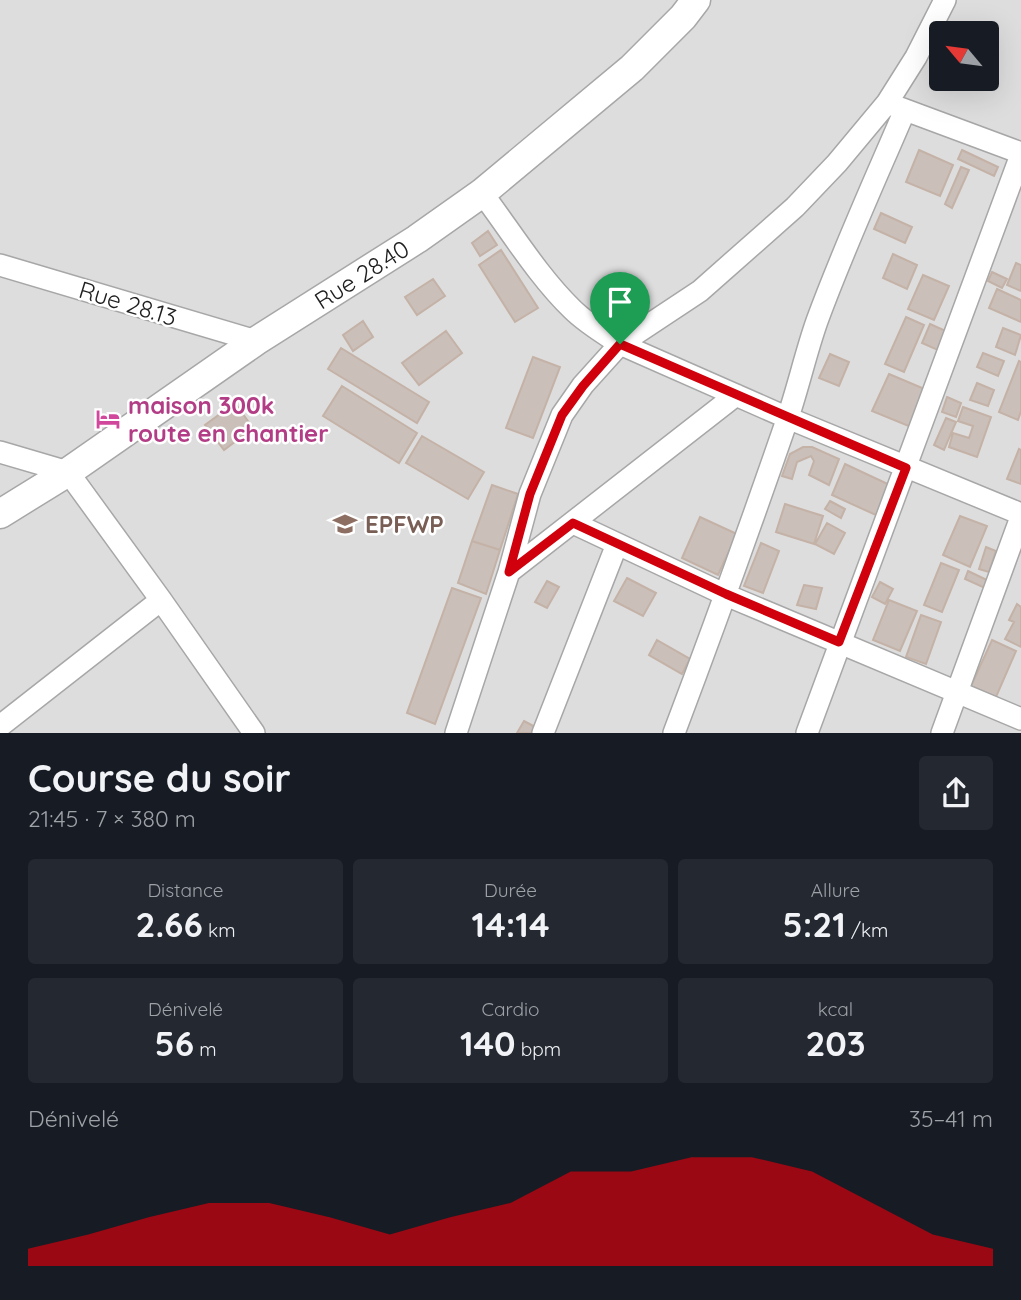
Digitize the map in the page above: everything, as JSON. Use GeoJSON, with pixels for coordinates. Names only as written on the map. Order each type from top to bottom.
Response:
{"type":"FeatureCollection","features":[{"type":"Feature","properties":{"kind":"street","name":"Rue 28.40"},"geometry":{"type":"LineString","coordinates":[[0,514],[68,472],[256,341],[416,239],[482,193],[632,68],[683,17],[696,0]]}},
{"type":"Feature","properties":{"kind":"street"},"geometry":{"type":"LineString","coordinates":[[674,733],[726,594],[788,418],[803,362],[896,107],[916,57],[945,0]]}},
{"type":"Feature","properties":{"kind":"street"},"geometry":{"type":"LineString","coordinates":[[807,733],[1021,154],[896,107]]}},
{"type":"Feature","properties":{"kind":"street"},"geometry":{"type":"LineString","coordinates":[[460,732],[530,494],[562,415],[620,344],[700,291],[795,207],[896,107]]}},
{"type":"Feature","properties":{"kind":"street"},"geometry":{"type":"LineString","coordinates":[[482,193],[556,292],[573,310],[620,344],[788,418],[1021,515],[942,733]]}},
{"type":"Feature","properties":{"kind":"street","name":"Rue 28.13"},"geometry":{"type":"LineString","coordinates":[[0,265],[256,341]]}},
{"type":"Feature","properties":{"kind":"street"},"geometry":{"type":"LineString","coordinates":[[509,572],[736,395]]}},
{"type":"Feature","properties":{"kind":"street"},"geometry":{"type":"LineString","coordinates":[[0,452],[68,472],[162,600],[253,733]]}},
{"type":"Feature","properties":{"kind":"street"},"geometry":{"type":"LineString","coordinates":[[573,523],[726,594],[1021,719]]}},
{"type":"Feature","properties":{"kind":"street"},"geometry":{"type":"LineString","coordinates":[[543,733],[617,544]]}},
{"type":"Feature","properties":{"kind":"street"},"geometry":{"type":"LineString","coordinates":[[0,726],[162,600]]}},
{"type":"Feature","properties":{"kind":"shaded area"},"geometry":{"type":"Polygon","coordinates":[[[0,0],[1021,0],[1021,733],[0,733],[0,0]]]}},
{"type":"Feature","properties":{"kind":"building"},"geometry":{"type":"Polygon","coordinates":[[[919,150],[953,165],[940,196],[906,182],[919,150]]]}},
{"type":"Feature","properties":{"kind":"building"},"geometry":{"type":"Polygon","coordinates":[[[962,150],[998,167],[994,176],[958,159],[962,150]]]}},
{"type":"Feature","properties":{"kind":"building"},"geometry":{"type":"Polygon","coordinates":[[[961,167],[969,170],[952,208],[945,204],[961,167]]]}},
{"type":"Feature","properties":{"kind":"building"},"geometry":{"type":"Polygon","coordinates":[[[881,213],[912,227],[905,243],[874,229],[881,213]]]}},
{"type":"Feature","properties":{"kind":"building"},"geometry":{"type":"Polygon","coordinates":[[[488,231],[497,245],[480,256],[472,243],[488,231]]]}},
{"type":"Feature","properties":{"kind":"building"},"geometry":{"type":"Polygon","coordinates":[[[501,250],[538,308],[515,322],[479,265],[501,250]]]}},
{"type":"Feature","properties":{"kind":"building"},"geometry":{"type":"Polygon","coordinates":[[[893,254],[917,265],[907,289],[883,278],[893,254]]]}},
{"type":"Feature","properties":{"kind":"building"},"geometry":{"type":"Polygon","coordinates":[[[1016,263],[1021,265],[1021,291],[1007,285],[1016,263]]]}},
{"type":"Feature","properties":{"kind":"building"},"geometry":{"type":"Polygon","coordinates":[[[992,272],[1007,279],[1002,288],[988,281],[992,272]]]}},
{"type":"Feature","properties":{"kind":"building"},"geometry":{"type":"Polygon","coordinates":[[[923,275],[949,286],[934,320],[908,309],[923,275]]]}},
{"type":"Feature","properties":{"kind":"building"},"geometry":{"type":"Polygon","coordinates":[[[433,279],[445,296],[417,315],[405,297],[433,279]]]}},
{"type":"Feature","properties":{"kind":"building"},"geometry":{"type":"Polygon","coordinates":[[[997,289],[1021,300],[1021,322],[989,308],[997,289]]]}},
{"type":"Feature","properties":{"kind":"building"},"geometry":{"type":"Polygon","coordinates":[[[906,317],[924,325],[904,372],[885,364],[906,317]]]}},
{"type":"Feature","properties":{"kind":"building"},"geometry":{"type":"Polygon","coordinates":[[[363,321],[373,337],[353,351],[343,335],[363,321]]]}},
{"type":"Feature","properties":{"kind":"building"},"geometry":{"type":"Polygon","coordinates":[[[930,324],[948,332],[940,351],[922,343],[930,324]]]}},
{"type":"Feature","properties":{"kind":"building"},"geometry":{"type":"Polygon","coordinates":[[[1003,328],[1021,335],[1015,355],[996,347],[1003,328]]]}},
{"type":"Feature","properties":{"kind":"building"},"geometry":{"type":"Polygon","coordinates":[[[446,331],[462,353],[419,385],[402,363],[446,331]]]}},
{"type":"Feature","properties":{"kind":"building"},"geometry":{"type":"Polygon","coordinates":[[[341,348],[429,402],[417,423],[328,369],[341,348]]]}},
{"type":"Feature","properties":{"kind":"building"},"geometry":{"type":"Polygon","coordinates":[[[983,353],[1004,361],[998,376],[977,367],[983,353]]]}},
{"type":"Feature","properties":{"kind":"building"},"geometry":{"type":"Polygon","coordinates":[[[830,354],[849,362],[839,386],[819,378],[830,354]]]}},
{"type":"Feature","properties":{"kind":"building"},"geometry":{"type":"Polygon","coordinates":[[[533,357],[560,367],[533,438],[506,428],[533,357]]]}},
{"type":"Feature","properties":{"kind":"building"},"geometry":{"type":"Polygon","coordinates":[[[1019,361],[1021,411],[1018,420],[999,412],[1019,361]]]}},
{"type":"Feature","properties":{"kind":"building"},"geometry":{"type":"Polygon","coordinates":[[[889,374],[927,390],[911,427],[872,411],[889,374]]]}},
{"type":"Feature","properties":{"kind":"building"},"geometry":{"type":"Polygon","coordinates":[[[977,383],[994,390],[988,406],[970,400],[977,383]]]}},
{"type":"Feature","properties":{"kind":"building"},"geometry":{"type":"Polygon","coordinates":[[[342,386],[417,433],[399,463],[323,416],[342,386]]]}},
{"type":"Feature","properties":{"kind":"building"},"geometry":{"type":"Polygon","coordinates":[[[947,397],[961,403],[956,417],[942,412],[947,397]]]}},
{"type":"Feature","properties":{"kind":"building"},"geometry":{"type":"Polygon","coordinates":[[[235,403],[253,428],[224,450],[205,425],[235,403]]]}},
{"type":"Feature","properties":{"kind":"building"},"geometry":{"type":"Polygon","coordinates":[[[963,407],[991,417],[977,457],[949,447],[953,433],[969,438],[973,426],[958,421],[963,407]]]}},
{"type":"Feature","properties":{"kind":"building"},"geometry":{"type":"Polygon","coordinates":[[[946,418],[956,422],[944,450],[934,445],[946,418]]]}},
{"type":"Feature","properties":{"kind":"building"},"geometry":{"type":"Polygon","coordinates":[[[422,436],[484,472],[468,499],[406,463],[422,436]]]}},
{"type":"Feature","properties":{"kind":"building"},"geometry":{"type":"Polygon","coordinates":[[[803,447],[812,447],[839,459],[829,485],[809,475],[814,461],[811,456],[797,462],[792,479],[782,476],[790,454],[803,447]]]}},
{"type":"Feature","properties":{"kind":"building"},"geometry":{"type":"Polygon","coordinates":[[[1019,449],[1021,450],[1021,484],[1007,479],[1019,449]]]}},
{"type":"Feature","properties":{"kind":"building"},"geometry":{"type":"Polygon","coordinates":[[[845,464],[892,486],[878,516],[832,495],[845,464]]]}},
{"type":"Feature","properties":{"kind":"building"},"geometry":{"type":"Polygon","coordinates":[[[492,485],[518,494],[500,550],[472,541],[492,485]]]}},
{"type":"Feature","properties":{"kind":"building"},"geometry":{"type":"Polygon","coordinates":[[[830,501],[845,509],[841,518],[825,509],[830,501]]]}},
{"type":"Feature","properties":{"kind":"building"},"geometry":{"type":"Polygon","coordinates":[[[785,504],[823,516],[814,544],[776,532],[785,504]]]}},
{"type":"Feature","properties":{"kind":"building"},"geometry":{"type":"Polygon","coordinates":[[[960,516],[987,526],[970,567],[943,555],[960,516]]]}},
{"type":"Feature","properties":{"kind":"building"},"geometry":{"type":"Polygon","coordinates":[[[700,517],[737,534],[718,575],[682,558],[700,517]]]}},
{"type":"Feature","properties":{"kind":"building"},"geometry":{"type":"Polygon","coordinates":[[[827,523],[845,533],[834,554],[815,544],[827,523]]]}},
{"type":"Feature","properties":{"kind":"building"},"geometry":{"type":"Polygon","coordinates":[[[472,541],[500,550],[486,594],[458,583],[472,541]]]}},
{"type":"Feature","properties":{"kind":"building"},"geometry":{"type":"Polygon","coordinates":[[[761,543],[779,551],[763,593],[744,586],[761,543]]]}},
{"type":"Feature","properties":{"kind":"building"},"geometry":{"type":"Polygon","coordinates":[[[986,547],[996,551],[989,572],[979,569],[986,547]]]}},
{"type":"Feature","properties":{"kind":"building"},"geometry":{"type":"Polygon","coordinates":[[[941,563],[959,570],[942,612],[924,605],[941,563]]]}},
{"type":"Feature","properties":{"kind":"building"},"geometry":{"type":"Polygon","coordinates":[[[968,571],[989,581],[985,588],[965,579],[968,571]]]}},
{"type":"Feature","properties":{"kind":"building"},"geometry":{"type":"Polygon","coordinates":[[[627,578],[656,593],[643,616],[614,601],[627,578]]]}},
{"type":"Feature","properties":{"kind":"building"},"geometry":{"type":"Polygon","coordinates":[[[547,581],[559,587],[547,608],[535,602],[547,581]]]}},
{"type":"Feature","properties":{"kind":"building"},"geometry":{"type":"Polygon","coordinates":[[[880,582],[893,589],[885,604],[872,597],[880,582]]]}},
{"type":"Feature","properties":{"kind":"building"},"geometry":{"type":"Polygon","coordinates":[[[804,585],[822,588],[816,609],[797,605],[804,585]]]}},
{"type":"Feature","properties":{"kind":"building"},"geometry":{"type":"Polygon","coordinates":[[[452,588],[481,598],[435,724],[407,713],[452,588]]]}},
{"type":"Feature","properties":{"kind":"building"},"geometry":{"type":"Polygon","coordinates":[[[889,600],[917,611],[900,651],[873,640],[889,600]]]}},
{"type":"Feature","properties":{"kind":"building"},"geometry":{"type":"Polygon","coordinates":[[[1017,604],[1021,607],[1021,647],[1005,639],[1014,622],[1009,620],[1017,604]]]}},
{"type":"Feature","properties":{"kind":"building"},"geometry":{"type":"Polygon","coordinates":[[[921,615],[941,622],[926,664],[906,657],[921,615]]]}},
{"type":"Feature","properties":{"kind":"building"},"geometry":{"type":"Polygon","coordinates":[[[657,640],[690,659],[682,674],[649,655],[657,640]]]}},
{"type":"Feature","properties":{"kind":"building"},"geometry":{"type":"Polygon","coordinates":[[[992,640],[1016,651],[996,697],[971,686],[992,640]]]}},
{"type":"Feature","properties":{"kind":"building"},"geometry":{"type":"Polygon","coordinates":[[[524,721],[539,729],[537,733],[517,733],[524,721]]]}},
{"type":"Feature","properties":{"kind":"place","name":"maison 300k route en chantier"},"geometry":{"type":"Point","coordinates":[108,419]}},
{"type":"Feature","properties":{"kind":"place","name":"EPFWP"},"geometry":{"type":"Point","coordinates":[345,524]}},
{"type":"Feature","properties":{"kind":"route"},"geometry":{"type":"LineString","coordinates":[[620,344],[906,468],[839,642],[726,594],[573,523],[509,572],[530,494],[562,415],[620,344]]}}]}
